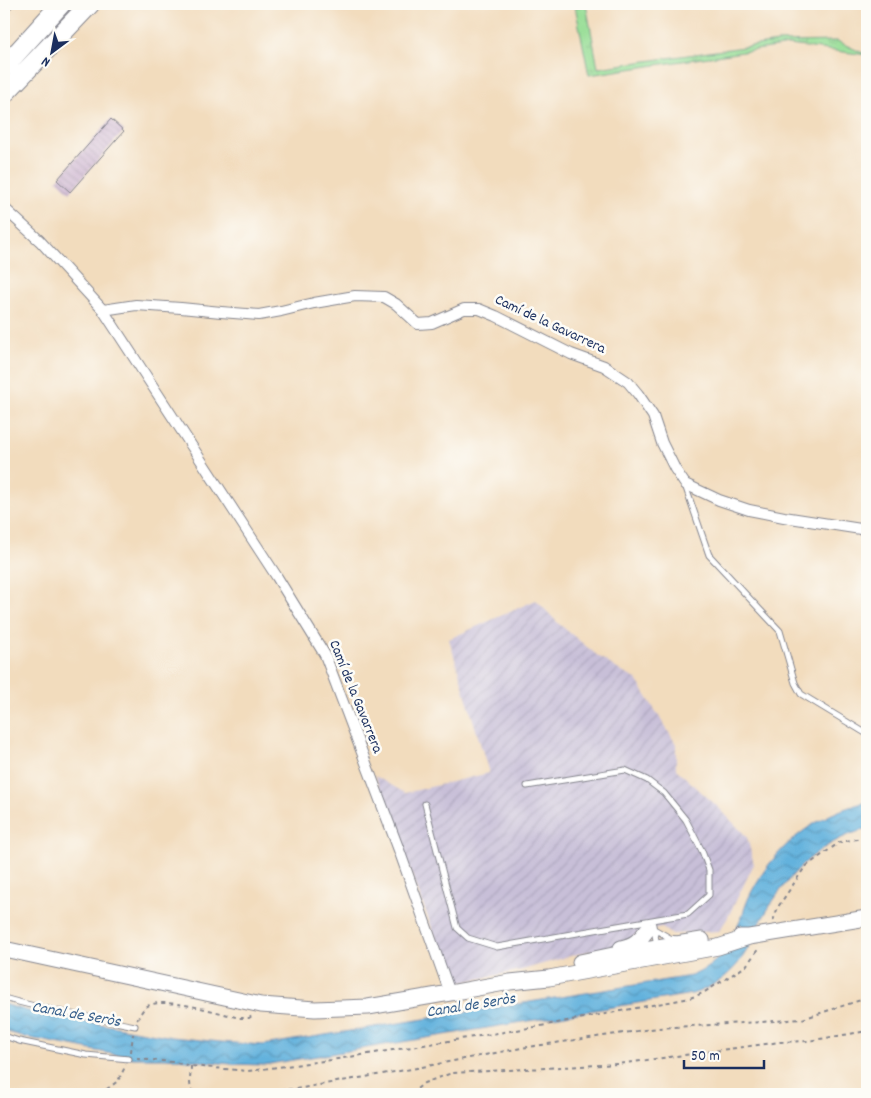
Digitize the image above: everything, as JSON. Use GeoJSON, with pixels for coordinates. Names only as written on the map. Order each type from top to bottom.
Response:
{"type":"FeatureCollection","features":[{"type":"Feature","properties":{"kind":"highway"},"geometry":{"type":"LineString","coordinates":[[4,67],[61,4]]}},
{"type":"Feature","properties":{"kind":"highway"},"geometry":{"type":"LineString","coordinates":[[6,92],[90,4]]}},
{"type":"Feature","properties":{"kind":"street","name":"Camí de la Gavarrera"},"geometry":{"type":"LineString","coordinates":[[4,208],[40,240],[103,310],[277,577],[325,655],[399,850],[450,993]]}},
{"type":"Feature","properties":{"kind":"street","name":"Camí de la Gavarrera"},"geometry":{"type":"LineString","coordinates":[[103,310],[136,305],[259,315],[355,296],[384,297],[396,304],[418,324],[432,324],[464,309],[479,309],[571,354],[604,366],[628,382],[653,416],[662,443],[684,484]]}},
{"type":"Feature","properties":{"kind":"street"},"geometry":{"type":"LineString","coordinates":[[684,484],[719,500],[749,510],[867,530]]}},
{"type":"Feature","properties":{"kind":"street"},"geometry":{"type":"LineString","coordinates":[[4,949],[261,1005],[315,1009],[368,1007],[510,982],[549,978],[586,966],[867,918]]}},
{"type":"Feature","properties":{"kind":"street"},"geometry":{"type":"LineString","coordinates":[[586,966],[648,954],[651,932]]}},
{"type":"Feature","properties":{"kind":"street"},"geometry":{"type":"LineString","coordinates":[[651,932],[712,943]]}},
{"type":"Feature","properties":{"kind":"street"},"geometry":{"type":"LineString","coordinates":[[651,932],[664,951],[712,943]]}},
{"type":"Feature","properties":{"kind":"lane"},"geometry":{"type":"LineString","coordinates":[[684,484],[708,555],[780,631],[795,683],[801,694],[867,734]]}},
{"type":"Feature","properties":{"kind":"lane"},"geometry":{"type":"LineString","coordinates":[[425,804],[457,928],[468,938],[497,947],[651,932],[688,914],[709,895],[709,870],[702,851],[686,820],[664,793],[647,780],[625,770],[527,786]]}},
{"type":"Feature","properties":{"kind":"lane"},"geometry":{"type":"LineString","coordinates":[[4,998],[48,1010],[135,1027]]}},
{"type":"Feature","properties":{"kind":"lane"},"geometry":{"type":"LineString","coordinates":[[4,1036],[86,1055],[129,1059]]}},
{"type":"Feature","properties":{"kind":"path"},"geometry":{"type":"LineString","coordinates":[[4,15],[14,4]]}},
{"type":"Feature","properties":{"kind":"path"},"geometry":{"type":"LineString","coordinates":[[129,1059],[248,1071],[331,1060],[535,1027],[690,998],[702,993],[746,966],[759,935],[805,867],[840,842],[867,836]]}},
{"type":"Feature","properties":{"kind":"path"},"geometry":{"type":"LineString","coordinates":[[224,1094],[296,1089],[521,1048],[658,1028],[802,1019],[867,998]]}},
{"type":"Feature","properties":{"kind":"path"},"geometry":{"type":"LineString","coordinates":[[100,1094],[118,1081],[129,1059],[135,1027],[141,1012],[146,1006],[155,1003],[172,1003],[239,1018],[249,1018],[256,1015],[261,1005]]}},
{"type":"Feature","properties":{"kind":"path"},"geometry":{"type":"LineString","coordinates":[[411,1094],[424,1083],[452,1073],[618,1064],[780,1042],[808,1042],[867,1030]]}},
{"type":"Feature","properties":{"kind":"path"},"geometry":{"type":"LineString","coordinates":[[191,1066],[190,1086],[191,1092],[195,1094]]}},
{"type":"Feature","properties":{"kind":"shaded area"},"geometry":{"type":"Polygon","coordinates":[[[536,600],[559,624],[598,656],[636,679],[676,744],[676,769],[718,807],[747,837],[754,864],[727,919],[719,931],[674,934],[661,927],[641,931],[622,945],[581,953],[522,970],[453,984],[375,776],[405,793],[489,773],[449,639],[536,600]]]}},
{"type":"Feature","properties":{"kind":"green space"},"geometry":{"type":"Polygon","coordinates":[[[577,4],[586,4],[598,68],[778,42],[837,41],[867,55],[789,45],[589,75],[575,6],[577,4]]]}},
{"type":"Feature","properties":{"kind":"water"},"geometry":{"type":"Polygon","coordinates":[[[867,802],[867,829],[832,843],[802,865],[768,908],[742,958],[724,978],[692,994],[263,1065],[166,1058],[133,1058],[25,1037],[4,1031],[4,1004],[28,1011],[172,1037],[263,1045],[691,976],[708,967],[721,954],[740,921],[749,896],[772,861],[785,847],[814,824],[848,807],[867,802]]]}},
{"type":"Feature","properties":{"kind":"building"},"geometry":{"type":"Polygon","coordinates":[[[111,119],[124,131],[70,192],[57,180],[111,119]]]}},
{"type":"Feature","properties":{"kind":"water label","name":"Canal de Seròs"},"geometry":{"type":"Point","coordinates":[471,1006]}},
{"type":"Feature","properties":{"kind":"water label","name":"Canal de Seròs"},"geometry":{"type":"Point","coordinates":[76,1015]}}]}
